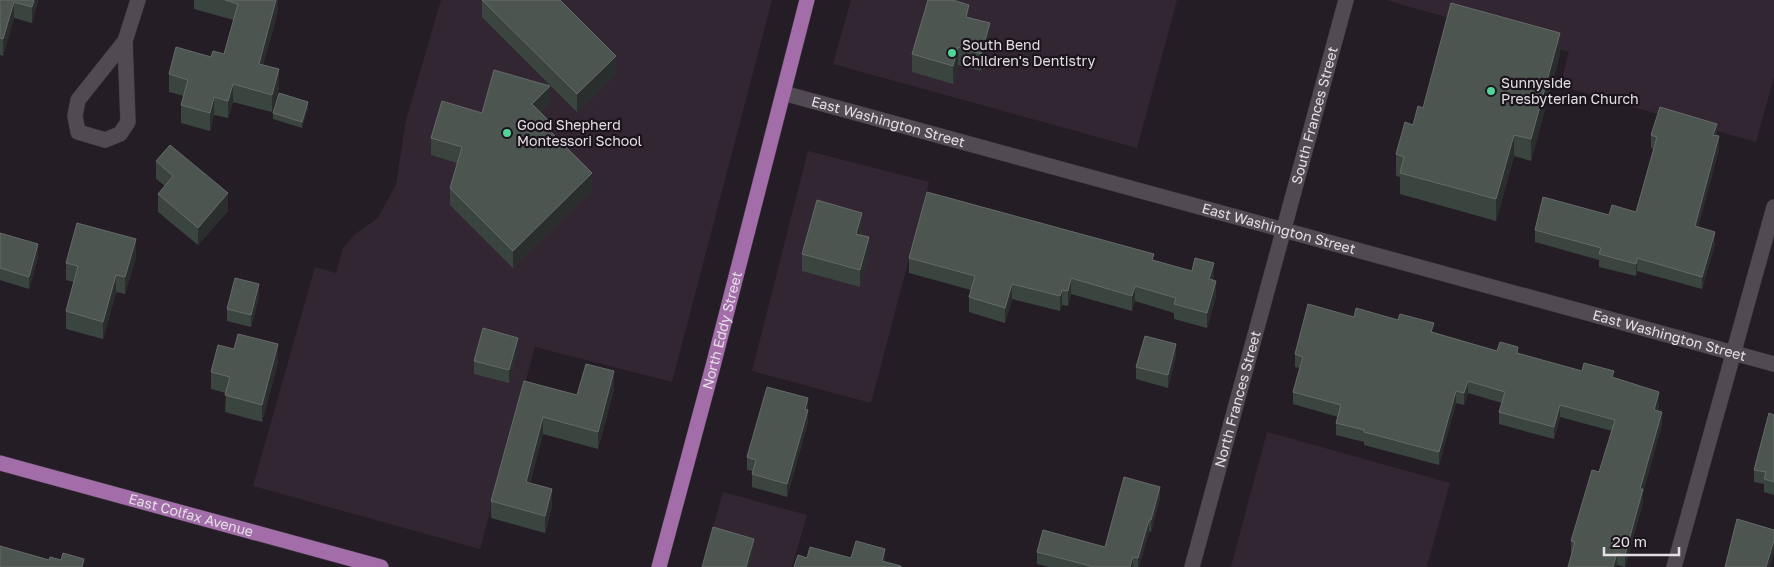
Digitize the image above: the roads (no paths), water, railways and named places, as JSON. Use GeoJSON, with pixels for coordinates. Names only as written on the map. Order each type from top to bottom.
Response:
{"type":"FeatureCollection","features":[{"type":"Feature","properties":{"kind":"main road","name":"North Eddy Street"},"geometry":{"type":"LineString","coordinates":[[659,567],[807,0]]}},
{"type":"Feature","properties":{"kind":"main road","name":"East Colfax Avenue"},"geometry":{"type":"LineString","coordinates":[[0,463],[381,567]]}},
{"type":"Feature","properties":{"kind":"street"},"geometry":{"type":"LineString","coordinates":[[125,41],[78,100],[75,116],[78,132],[105,140],[120,134],[128,122],[125,41],[138,0]]}},
{"type":"Feature","properties":{"kind":"street","name":"South Frances Street"},"geometry":{"type":"LineString","coordinates":[[1283,231],[1346,0]]}},
{"type":"Feature","properties":{"kind":"street","name":"East Washington Street"},"geometry":{"type":"LineString","coordinates":[[783,93],[1774,364]]}},
{"type":"Feature","properties":{"kind":"street"},"geometry":{"type":"LineString","coordinates":[[1674,567],[1774,207]]}},
{"type":"Feature","properties":{"kind":"street","name":"North Frances Street"},"geometry":{"type":"LineString","coordinates":[[1192,567],[1283,231]]}},
{"type":"Feature","properties":{"kind":"place","name":"South Bend Children's Dentistry"},"geometry":{"type":"Point","coordinates":[952,53]}},
{"type":"Feature","properties":{"kind":"place","name":"Sunnyside Presbyterian Church"},"geometry":{"type":"Point","coordinates":[1491,91]}},
{"type":"Feature","properties":{"kind":"place","name":"Good Shepherd Montessori School"},"geometry":{"type":"Point","coordinates":[507,133]}}]}
